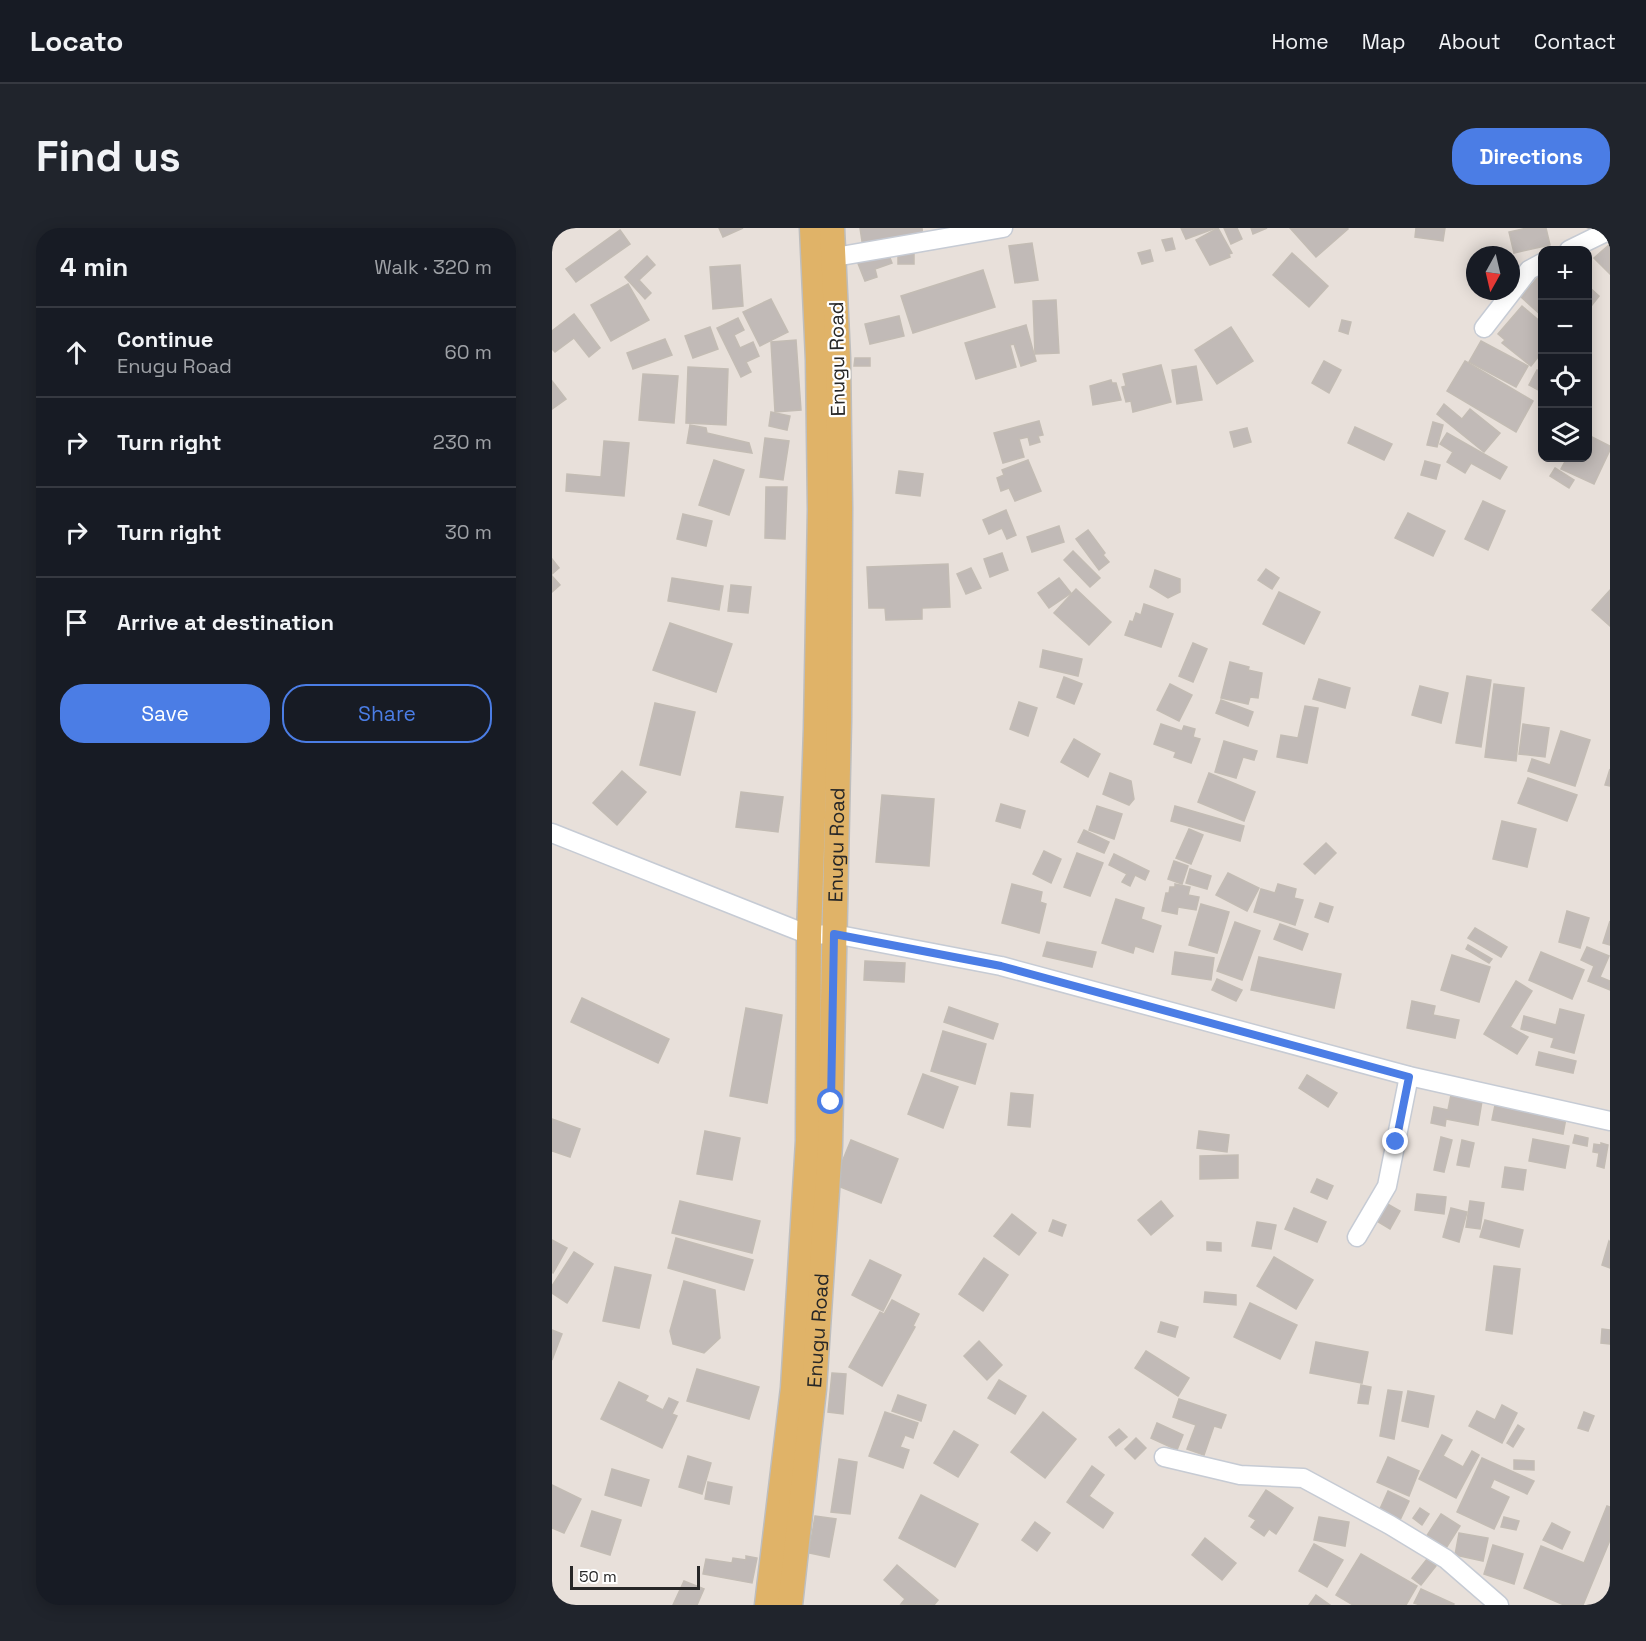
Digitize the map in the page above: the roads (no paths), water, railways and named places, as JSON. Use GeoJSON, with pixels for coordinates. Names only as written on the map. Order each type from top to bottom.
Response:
{"type":"FeatureCollection","features":[{"type":"Feature","properties":{"kind":"main road"},"geometry":{"type":"LineString","coordinates":[[767,1605],[793,1388],[808,1141],[809,935],[820,509],[818,360],[812,228]]}},
{"type":"Feature","properties":{"kind":"main road","name":"Enugu Road"},"geometry":{"type":"LineString","coordinates":[[790,1605],[814,1389],[827,1211],[839,721],[840,532],[835,257],[832,228]]}},
{"type":"Feature","properties":{"kind":"street"},"geometry":{"type":"LineString","coordinates":[[835,257],[1003,228]]}},
{"type":"Feature","properties":{"kind":"street"},"geometry":{"type":"LineString","coordinates":[[1577,246],[1610,230]]}},
{"type":"Feature","properties":{"kind":"street"},"geometry":{"type":"LineString","coordinates":[[1485,328],[1528,270],[1538,265]]}},
{"type":"Feature","properties":{"kind":"street"},"geometry":{"type":"LineString","coordinates":[[552,833],[809,935],[834,934],[1001,966],[1409,1077],[1610,1121]]}},
{"type":"Feature","properties":{"kind":"street"},"geometry":{"type":"LineString","coordinates":[[1357,1238],[1387,1186],[1409,1077]]}},
{"type":"Feature","properties":{"kind":"street"},"geometry":{"type":"LineString","coordinates":[[1164,1457],[1240,1475],[1303,1478],[1390,1525],[1446,1559],[1499,1605]]}}]}
